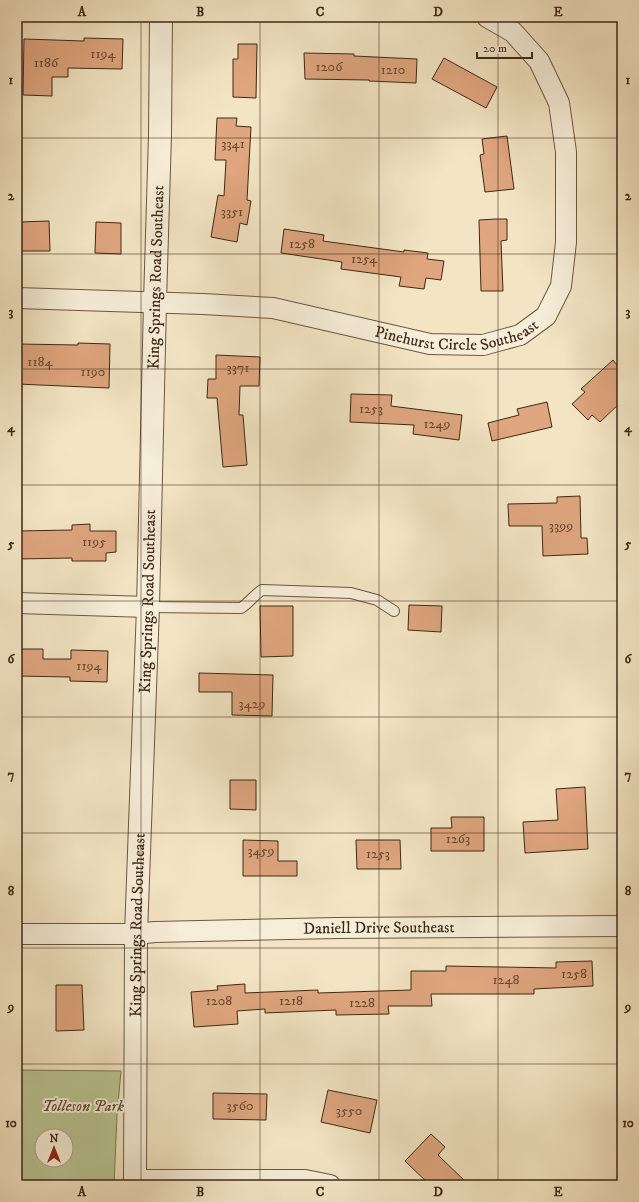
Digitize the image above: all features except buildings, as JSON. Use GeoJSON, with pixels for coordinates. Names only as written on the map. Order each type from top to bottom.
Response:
{"type":"FeatureCollection","features":[{"type":"Feature","properties":{"kind":"street","name":"King Springs Road Southeast"},"geometry":{"type":"LineString","coordinates":[[135,1183],[136,934],[148,607],[154,302],[160,135],[161,17]]}},
{"type":"Feature","properties":{"kind":"street","name":"Pinehurst Circle Southeast"},"geometry":{"type":"LineString","coordinates":[[17,298],[154,302],[273,308],[430,344],[483,345],[520,335],[546,316],[561,286],[566,242],[566,152],[559,103],[539,61],[513,32],[487,17]]}},
{"type":"Feature","properties":{"kind":"street"},"geometry":{"type":"LineString","coordinates":[[17,603],[148,607]]}},
{"type":"Feature","properties":{"kind":"street","name":"Daniell Drive Southeast"},"geometry":{"type":"LineString","coordinates":[[17,934],[136,934],[155,932],[337,928],[622,926]]}},
{"type":"Feature","properties":{"kind":"street"},"geometry":{"type":"LineString","coordinates":[[135,1183],[305,1180],[330,1185]]}},
{"type":"Feature","properties":{"kind":"lane"},"geometry":{"type":"LineString","coordinates":[[148,607],[241,608],[248,604],[256,593],[262,590],[351,593],[377,600],[394,611]]}},
{"type":"Feature","properties":{"kind":"green space","name":"Tolleson Park"},"geometry":{"type":"Polygon","coordinates":[[[17,1070],[121,1071],[117,1115],[114,1185],[17,1185],[17,1070]]]}}]}
